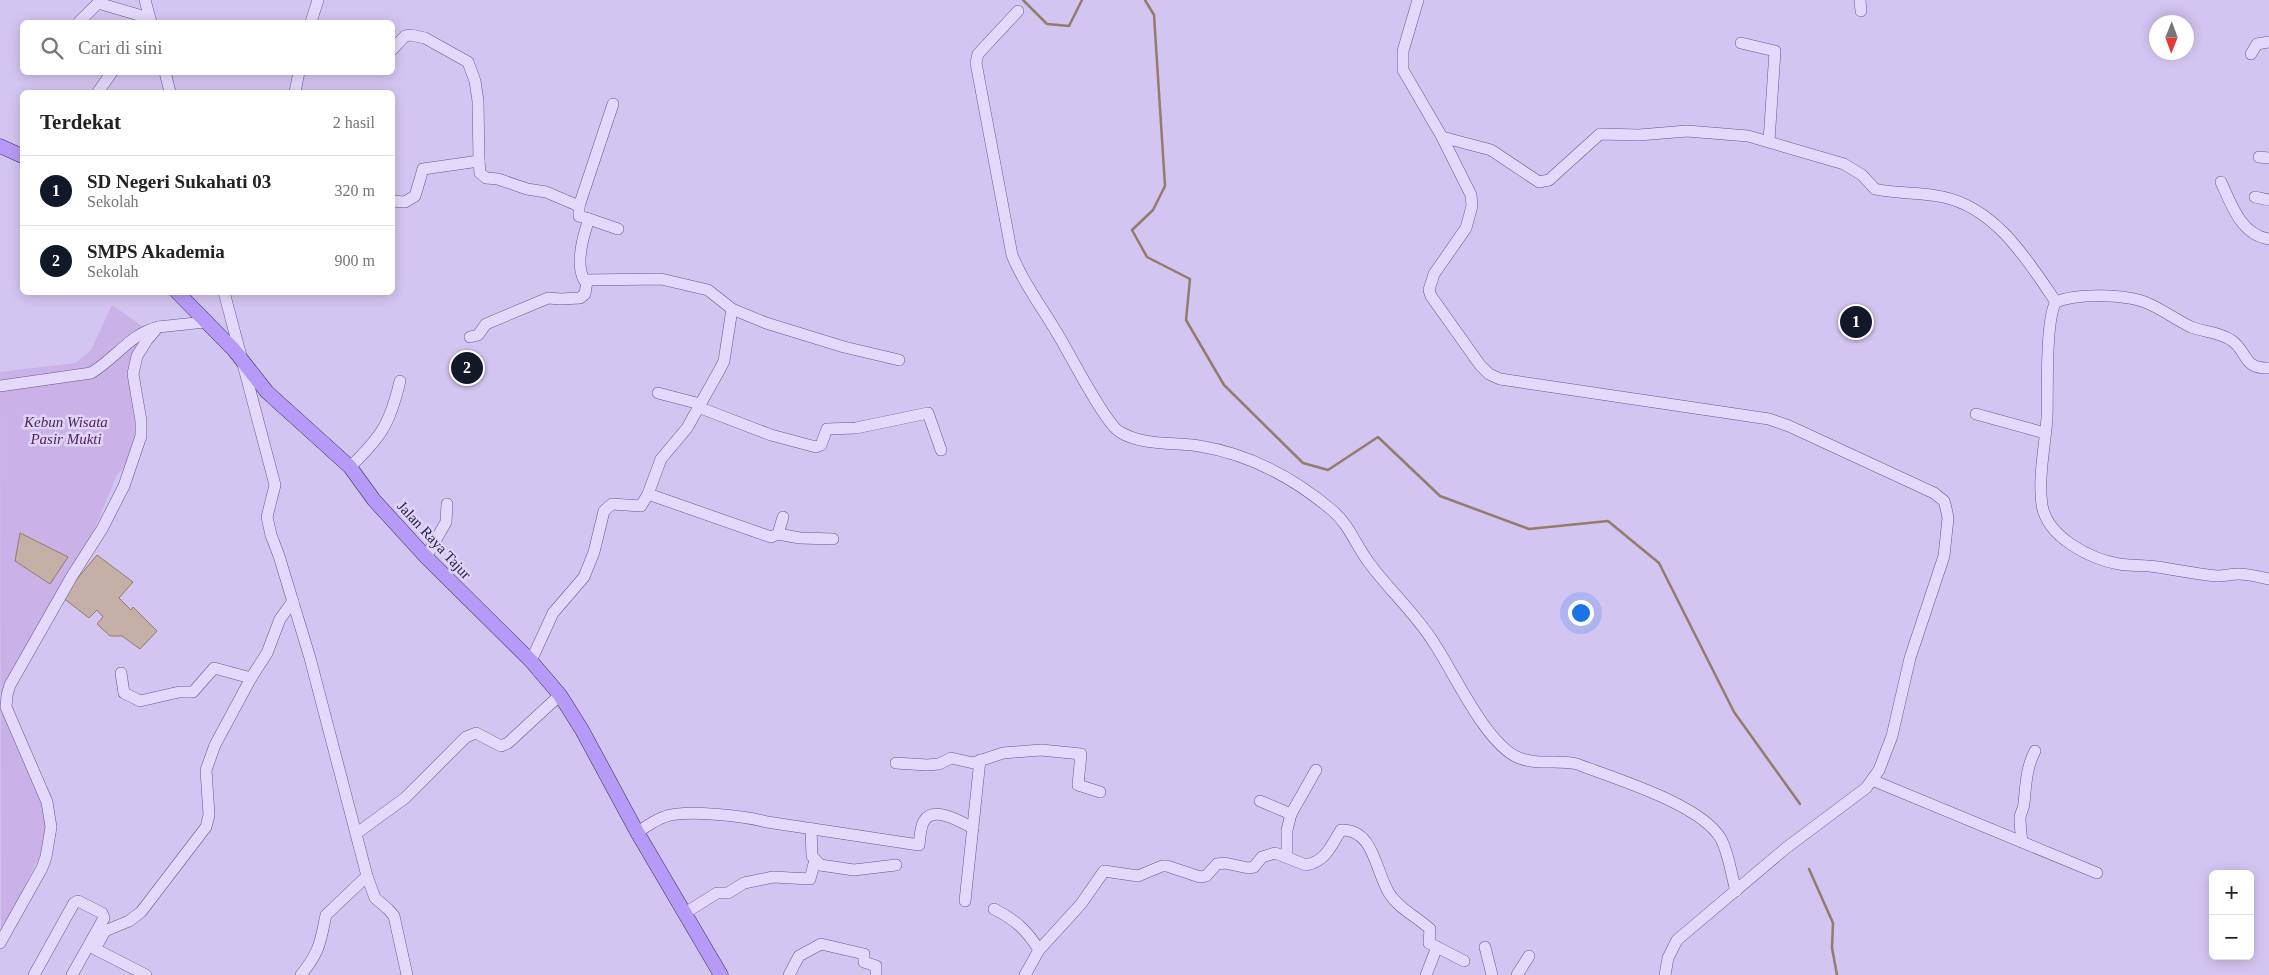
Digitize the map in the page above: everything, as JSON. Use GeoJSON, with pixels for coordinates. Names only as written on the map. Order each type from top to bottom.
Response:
{"type":"FeatureCollection","features":[{"type":"Feature","properties":{"kind":"main road"},"geometry":{"type":"LineString","coordinates":[[0,146],[20,155]]}},
{"type":"Feature","properties":{"kind":"main road","name":"Jalan Raya Tajur"},"geometry":{"type":"LineString","coordinates":[[180,295],[241,360],[274,399],[350,467],[374,500],[426,557],[531,661],[560,695],[582,730],[637,832],[721,975]]}},
{"type":"Feature","properties":{"kind":"street"},"geometry":{"type":"LineString","coordinates":[[81,20],[98,3],[146,20],[145,0]]}},
{"type":"Feature","properties":{"kind":"street"},"geometry":{"type":"LineString","coordinates":[[312,20],[318,0]]}},
{"type":"Feature","properties":{"kind":"street"},"geometry":{"type":"LineString","coordinates":[[1418,0],[1403,51],[1403,70],[1442,137],[1471,195],[1472,206],[1466,228],[1434,274],[1429,290],[1430,296],[1480,365],[1489,374],[1500,379],[1769,419],[1789,426],[1934,493],[1944,501],[1948,518],[1944,556],[1910,658],[1892,736],[1879,770],[1866,788],[1786,848],[1677,940],[1668,958],[1665,975]]}},
{"type":"Feature","properties":{"kind":"street"},"geometry":{"type":"LineString","coordinates":[[1018,11],[978,54],[976,64],[1012,256],[1103,412],[1117,432],[1135,440],[1198,446],[1240,455],[1268,466],[1332,510],[1349,526],[1358,546],[1370,564],[1433,641],[1499,744],[1516,756],[1531,762],[1564,761],[1577,764],[1682,806],[1703,820],[1720,839],[1736,891]]}},
{"type":"Feature","properties":{"kind":"street"},"geometry":{"type":"LineString","coordinates":[[395,47],[405,36],[425,38],[468,62],[475,81],[478,101],[480,173],[486,178],[498,179],[527,189],[546,192],[579,206]]}},
{"type":"Feature","properties":{"kind":"street"},"geometry":{"type":"LineString","coordinates":[[2252,54],[2257,44],[2269,42]]}},
{"type":"Feature","properties":{"kind":"street"},"geometry":{"type":"LineString","coordinates":[[1741,43],[1775,51],[1769,141]]}},
{"type":"Feature","properties":{"kind":"street"},"geometry":{"type":"LineString","coordinates":[[99,90],[110,75]]}},
{"type":"Feature","properties":{"kind":"street"},"geometry":{"type":"LineString","coordinates":[[166,75],[170,90]]}},
{"type":"Feature","properties":{"kind":"street"},"geometry":{"type":"LineString","coordinates":[[295,90],[298,75]]}},
{"type":"Feature","properties":{"kind":"street"},"geometry":{"type":"LineString","coordinates":[[613,104],[579,206],[579,216],[618,229]]}},
{"type":"Feature","properties":{"kind":"street"},"geometry":{"type":"LineString","coordinates":[[1442,137],[1491,150],[1539,182],[1550,180],[1600,134],[1639,135],[1687,131],[1748,136],[1769,141],[1844,164],[1862,175],[1875,189],[1946,198],[1971,208],[1990,221],[2011,241],[2056,302]]}},
{"type":"Feature","properties":{"kind":"street"},"geometry":{"type":"LineString","coordinates":[[395,201],[405,202],[415,196],[423,169],[479,162]]}},
{"type":"Feature","properties":{"kind":"street"},"geometry":{"type":"LineString","coordinates":[[2221,182],[2235,211],[2247,229],[2255,235],[2269,239]]}},
{"type":"Feature","properties":{"kind":"street"},"geometry":{"type":"LineString","coordinates":[[2255,197],[2269,200]]}},
{"type":"Feature","properties":{"kind":"street"},"geometry":{"type":"LineString","coordinates":[[589,219],[581,248],[582,276],[587,281],[661,279],[708,290],[732,309],[766,323],[835,344],[899,360]]}},
{"type":"Feature","properties":{"kind":"street"},"geometry":{"type":"LineString","coordinates":[[470,337],[478,336],[486,324],[548,298],[561,300],[580,298],[585,294],[587,281]]}},
{"type":"Feature","properties":{"kind":"street"},"geometry":{"type":"LineString","coordinates":[[225,295],[274,485],[268,521],[293,601],[357,833],[367,876],[375,898],[394,916],[407,975]]}},
{"type":"Feature","properties":{"kind":"street"},"geometry":{"type":"LineString","coordinates":[[2056,302],[2086,296],[2142,301],[2193,328],[2229,338],[2237,344],[2250,363],[2261,368],[2269,368]]}},
{"type":"Feature","properties":{"kind":"street"},"geometry":{"type":"LineString","coordinates":[[2056,302],[2052,312],[2049,331],[2042,482],[2042,505],[2048,520],[2058,533],[2071,543],[2102,560],[2120,564],[2151,566],[2219,576],[2239,574],[2269,579]]}},
{"type":"Feature","properties":{"kind":"street"},"geometry":{"type":"LineString","coordinates":[[531,661],[553,613],[584,577],[594,552],[604,511],[612,504],[641,506],[648,494],[661,459],[681,437],[699,406],[724,361],[732,309]]}},
{"type":"Feature","properties":{"kind":"street"},"geometry":{"type":"LineString","coordinates":[[0,386],[91,373],[101,368],[135,336],[145,331],[205,322]]}},
{"type":"Feature","properties":{"kind":"street"},"geometry":{"type":"LineString","coordinates":[[0,943],[42,868],[46,857],[51,827],[47,802],[6,707],[7,695],[10,685],[72,576],[102,529],[124,486],[141,436],[141,421],[133,374],[141,347],[158,328]]}},
{"type":"Feature","properties":{"kind":"street"},"geometry":{"type":"LineString","coordinates":[[350,467],[384,429],[395,403],[400,381]]}},
{"type":"Feature","properties":{"kind":"street"},"geometry":{"type":"LineString","coordinates":[[658,393],[699,406],[771,435],[818,447],[821,445],[827,429],[856,428],[928,413],[942,450]]}},
{"type":"Feature","properties":{"kind":"street"},"geometry":{"type":"LineString","coordinates":[[1976,414],[2045,433]]}},
{"type":"Feature","properties":{"kind":"street"},"geometry":{"type":"LineString","coordinates":[[648,494],[771,537],[778,534],[804,538],[833,539]]}},
{"type":"Feature","properties":{"kind":"street"},"geometry":{"type":"LineString","coordinates":[[426,557],[446,522],[446,504]]}},
{"type":"Feature","properties":{"kind":"street"},"geometry":{"type":"LineString","coordinates":[[778,534],[783,517]]}},
{"type":"Feature","properties":{"kind":"street"},"geometry":{"type":"LineString","coordinates":[[146,975],[95,949],[105,931],[129,921],[141,912],[206,827],[209,815],[206,770],[210,757],[251,678],[267,653],[280,619],[293,601]]}},
{"type":"Feature","properties":{"kind":"street"},"geometry":{"type":"LineString","coordinates":[[121,673],[124,693],[140,700],[179,692],[194,692],[214,668],[251,678]]}},
{"type":"Feature","properties":{"kind":"street"},"geometry":{"type":"LineString","coordinates":[[357,833],[406,798],[466,737],[476,733],[501,746],[508,743],[560,695]]}},
{"type":"Feature","properties":{"kind":"street"},"geometry":{"type":"LineString","coordinates":[[896,763],[928,765],[939,764],[951,758],[973,763],[1003,753],[1041,750],[1081,754],[1078,785],[1100,792]]}},
{"type":"Feature","properties":{"kind":"street"},"geometry":{"type":"LineString","coordinates":[[2022,842],[2020,819],[2024,804],[2024,790],[2027,784],[2028,765],[2035,751]]}},
{"type":"Feature","properties":{"kind":"street"},"geometry":{"type":"LineString","coordinates":[[966,901],[980,760]]}},
{"type":"Feature","properties":{"kind":"street"},"geometry":{"type":"LineString","coordinates":[[1287,857],[1287,830],[1291,814],[1316,770]]}},
{"type":"Feature","properties":{"kind":"street"},"geometry":{"type":"LineString","coordinates":[[1872,780],[2097,873]]}},
{"type":"Feature","properties":{"kind":"street"},"geometry":{"type":"LineString","coordinates":[[1260,801],[1291,814]]}},
{"type":"Feature","properties":{"kind":"street"},"geometry":{"type":"LineString","coordinates":[[637,832],[663,817],[682,814],[746,816],[919,845],[923,823],[926,818],[934,815],[946,816],[973,828]]}},
{"type":"Feature","properties":{"kind":"street"},"geometry":{"type":"LineString","coordinates":[[812,828],[811,846],[815,860],[820,865],[842,869],[896,865]]}},
{"type":"Feature","properties":{"kind":"street"},"geometry":{"type":"LineString","coordinates":[[1025,975],[1039,950],[1081,904],[1104,871],[1138,876],[1162,866],[1167,866],[1200,877],[1206,876],[1221,863],[1248,868],[1254,866],[1262,856],[1275,853],[1306,865],[1322,860],[1341,830],[1352,830],[1366,840],[1390,894],[1414,918],[1429,928],[1431,933],[1428,942],[1464,961]]}},
{"type":"Feature","properties":{"kind":"street"},"geometry":{"type":"LineString","coordinates":[[685,912],[717,893],[728,892],[752,880],[773,877],[810,879],[815,860]]}},
{"type":"Feature","properties":{"kind":"street"},"geometry":{"type":"LineString","coordinates":[[301,975],[312,961],[319,946],[326,914],[367,876]]}},
{"type":"Feature","properties":{"kind":"street"},"geometry":{"type":"LineString","coordinates":[[34,975],[74,903],[78,901],[102,913],[104,918],[72,975]]}},
{"type":"Feature","properties":{"kind":"street"},"geometry":{"type":"LineString","coordinates":[[994,909],[1011,918],[1024,929],[1039,950]]}},
{"type":"Feature","properties":{"kind":"street"},"geometry":{"type":"LineString","coordinates":[[789,975],[799,956],[821,944],[864,954],[864,962],[876,966],[876,975]]}},
{"type":"Feature","properties":{"kind":"street"},"geometry":{"type":"LineString","coordinates":[[1426,975],[1436,947]]}},
{"type":"Feature","properties":{"kind":"street"},"geometry":{"type":"LineString","coordinates":[[1485,947],[1492,975]]}},
{"type":"Feature","properties":{"kind":"street"},"geometry":{"type":"LineString","coordinates":[[1517,975],[1529,956]]}},
{"type":"Feature","properties":{"kind":"green space","name":"Kebun Wisata Pasir Mukti"},"geometry":{"type":"Polygon","coordinates":[[[112,305],[149,331],[138,349],[141,438],[138,452],[117,475],[81,561],[3,698],[50,813],[49,866],[37,861],[1,934],[0,372],[76,363],[91,350],[112,305]]]}},
{"type":"Feature","properties":{"kind":"shaded area"},"geometry":{"type":"Polygon","coordinates":[[[20,533],[68,557],[50,584],[15,561],[20,533]]]}},
{"type":"Feature","properties":{"kind":"shaded area"},"geometry":{"type":"Polygon","coordinates":[[[97,555],[133,582],[119,598],[131,610],[133,607],[157,631],[140,649],[122,636],[110,636],[97,624],[103,617],[97,610],[89,618],[62,597],[97,555]]]}},
{"type":"Feature","properties":{"kind":"waterway"},"geometry":{"type":"LineString","coordinates":[[1023,0],[1047,24],[1069,26],[1082,0]]}},
{"type":"Feature","properties":{"kind":"waterway"},"geometry":{"type":"LineString","coordinates":[[1145,0],[1154,15],[1165,186],[1153,210],[1132,230],[1147,257],[1190,279],[1186,320],[1224,385],[1303,463],[1328,470],[1378,437],[1440,496],[1529,529],[1608,521],[1659,563],[1734,712],[1800,804]]}},
{"type":"Feature","properties":{"kind":"waterway"},"geometry":{"type":"LineString","coordinates":[[1809,869],[1833,923],[1832,948],[1837,975]]}},
{"type":"Feature","properties":{"kind":"place","name":"SD Negeri Sukahati 03"},"geometry":{"type":"Point","coordinates":[1856,322]}},
{"type":"Feature","properties":{"kind":"place","name":"SMPS Akademia"},"geometry":{"type":"Point","coordinates":[467,368]}}]}
